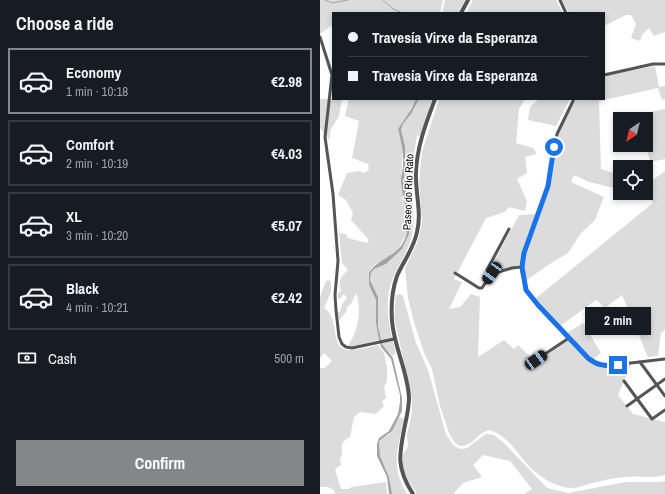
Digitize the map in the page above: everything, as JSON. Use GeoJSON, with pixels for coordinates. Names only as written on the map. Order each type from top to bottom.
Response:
{"type":"FeatureCollection","features":[{"type":"Feature","properties":{"kind":"street"},"geometry":{"type":"LineString","coordinates":[[462,12],[468,0]]}},
{"type":"Feature","properties":{"kind":"street"},"geometry":{"type":"LineString","coordinates":[[560,0],[566,12]]}},
{"type":"Feature","properties":{"kind":"street"},"geometry":{"type":"LineString","coordinates":[[320,37],[332,75],[326,138],[333,194],[338,260],[335,295],[339,337],[342,344],[346,347],[352,348],[392,339]]}},
{"type":"Feature","properties":{"kind":"street"},"geometry":{"type":"LineString","coordinates":[[605,75],[653,64],[665,64]]}},
{"type":"Feature","properties":{"kind":"street","name":"Paseo do Río Rato"},"geometry":{"type":"LineString","coordinates":[[413,494],[402,474],[400,462],[400,454],[409,406],[409,396],[408,386],[392,339],[392,305],[393,292],[397,277],[417,234],[419,224],[416,183],[418,152],[420,140],[435,100]]}},
{"type":"Feature","properties":{"kind":"street"},"geometry":{"type":"LineString","coordinates":[[574,100],[557,134],[548,186],[524,253],[522,267],[526,290],[569,338],[588,358],[596,364],[605,366],[665,359]]}},
{"type":"Feature","properties":{"kind":"street"},"geometry":{"type":"LineString","coordinates":[[509,229],[487,270],[488,273],[522,267]]}},
{"type":"Feature","properties":{"kind":"street"},"geometry":{"type":"LineString","coordinates":[[455,273],[479,288],[482,288],[492,273]]}},
{"type":"Feature","properties":{"kind":"street"},"geometry":{"type":"LineString","coordinates":[[536,360],[569,338]]}},
{"type":"Feature","properties":{"kind":"street"},"geometry":{"type":"LineString","coordinates":[[640,362],[665,396]]}},
{"type":"Feature","properties":{"kind":"street"},"geometry":{"type":"LineString","coordinates":[[627,406],[665,379]]}},
{"type":"Feature","properties":{"kind":"street"},"geometry":{"type":"LineString","coordinates":[[624,381],[652,419],[665,410]]}},
{"type":"Feature","properties":{"kind":"shaded area"},"geometry":{"type":"Polygon","coordinates":[[[320,0],[443,0],[440,12],[332,12],[332,26],[320,34],[320,0]]]}},
{"type":"Feature","properties":{"kind":"shaded area"},"geometry":{"type":"Polygon","coordinates":[[[445,0],[465,0],[459,12],[442,12],[445,0]]]}},
{"type":"Feature","properties":{"kind":"shaded area"},"geometry":{"type":"Polygon","coordinates":[[[473,0],[556,0],[562,12],[467,12],[473,0]]]}},
{"type":"Feature","properties":{"kind":"shaded area"},"geometry":{"type":"Polygon","coordinates":[[[562,0],[665,0],[665,32],[654,36],[649,28],[642,35],[640,41],[631,38],[636,24],[631,15],[626,15],[605,26],[605,12],[568,12],[562,0]]]}},
{"type":"Feature","properties":{"kind":"shaded area"},"geometry":{"type":"Polygon","coordinates":[[[655,66],[659,87],[665,86],[665,99],[662,100],[658,88],[605,100],[605,76],[655,66]]]}},
{"type":"Feature","properties":{"kind":"shaded area"},"geometry":{"type":"Polygon","coordinates":[[[320,99],[342,100],[339,116],[331,129],[329,140],[320,128],[320,99]]]}},
{"type":"Feature","properties":{"kind":"shaded area"},"geometry":{"type":"Polygon","coordinates":[[[349,100],[416,100],[398,129],[403,147],[401,181],[408,223],[407,232],[398,250],[393,255],[371,268],[369,285],[376,300],[376,323],[379,340],[349,347],[357,325],[359,314],[358,298],[356,293],[351,304],[347,307],[346,312],[339,320],[338,312],[340,312],[342,304],[347,298],[344,294],[340,299],[337,297],[338,293],[341,291],[339,284],[342,277],[348,270],[342,263],[339,233],[346,234],[348,238],[367,243],[369,240],[351,220],[353,213],[346,200],[338,195],[347,173],[358,171],[365,173],[369,169],[368,164],[352,158],[359,121],[345,116],[349,100]]]}},
{"type":"Feature","properties":{"kind":"shaded area"},"geometry":{"type":"Polygon","coordinates":[[[416,100],[418,100],[411,114],[403,124],[401,130],[405,146],[404,179],[410,225],[409,234],[402,249],[386,264],[374,269],[371,273],[370,280],[378,297],[378,326],[382,344],[393,358],[402,398],[402,411],[392,431],[379,441],[380,456],[389,477],[392,494],[389,494],[387,477],[377,456],[377,444],[379,438],[389,431],[398,414],[400,395],[391,359],[381,347],[379,340],[376,323],[376,300],[369,285],[369,273],[376,265],[397,250],[405,238],[408,221],[401,180],[403,156],[398,129],[416,100]]]}},
{"type":"Feature","properties":{"kind":"shaded area"},"geometry":{"type":"Polygon","coordinates":[[[418,100],[432,100],[420,135],[417,136],[413,160],[411,184],[414,219],[412,236],[408,248],[393,278],[388,296],[389,325],[396,353],[392,356],[382,344],[378,326],[378,297],[370,280],[371,273],[374,269],[386,264],[402,249],[409,234],[410,225],[404,179],[405,146],[401,130],[403,124],[411,114],[418,100]]]}},
{"type":"Feature","properties":{"kind":"shaded area"},"geometry":{"type":"Polygon","coordinates":[[[439,100],[524,100],[519,109],[516,143],[533,148],[537,154],[525,157],[527,173],[517,179],[527,201],[525,211],[509,207],[505,212],[486,218],[454,279],[462,282],[449,309],[460,307],[471,294],[480,297],[478,357],[504,340],[514,349],[518,345],[537,363],[569,340],[590,361],[602,367],[631,365],[618,395],[633,414],[665,422],[665,475],[655,477],[620,477],[575,488],[569,488],[552,483],[538,474],[503,437],[489,430],[482,433],[472,442],[464,446],[460,446],[455,443],[449,433],[440,406],[432,369],[424,353],[408,298],[405,268],[418,241],[422,222],[419,182],[422,152],[439,100]]]}},
{"type":"Feature","properties":{"kind":"shaded area"},"geometry":{"type":"Polygon","coordinates":[[[538,100],[569,100],[556,126],[528,120],[530,107],[538,100]]]}},
{"type":"Feature","properties":{"kind":"shaded area"},"geometry":{"type":"Polygon","coordinates":[[[576,100],[604,100],[599,101],[601,169],[613,173],[613,188],[589,182],[574,175],[571,182],[604,197],[595,220],[581,233],[568,253],[527,280],[522,262],[550,187],[554,167],[556,139],[563,120],[576,100]]]}},
{"type":"Feature","properties":{"kind":"shaded area"},"geometry":{"type":"Polygon","coordinates":[[[665,109],[665,159],[653,161],[653,160],[650,160],[648,152],[653,152],[653,112],[650,112],[665,109]]]}},
{"type":"Feature","properties":{"kind":"shaded area"},"geometry":{"type":"Polygon","coordinates":[[[665,171],[665,329],[662,333],[661,332],[658,356],[648,357],[622,295],[605,308],[596,300],[560,326],[535,299],[653,203],[651,200],[653,200],[653,180],[665,171]]]}},
{"type":"Feature","properties":{"kind":"shaded area"},"geometry":{"type":"Polygon","coordinates":[[[537,214],[520,264],[495,272],[492,271],[491,267],[519,215],[537,214]]]}},
{"type":"Feature","properties":{"kind":"shaded area"},"geometry":{"type":"Polygon","coordinates":[[[329,280],[331,282],[331,292],[324,308],[329,312],[332,318],[339,345],[343,349],[350,350],[378,345],[384,353],[387,368],[387,381],[384,387],[386,398],[382,401],[384,406],[376,414],[360,412],[354,417],[350,437],[342,444],[342,456],[340,458],[341,465],[335,469],[341,489],[386,482],[387,494],[335,494],[334,490],[328,487],[320,487],[320,368],[325,368],[332,361],[324,353],[320,358],[320,297],[326,281],[329,280]]]}},
{"type":"Feature","properties":{"kind":"shaded area"},"geometry":{"type":"Polygon","coordinates":[[[400,294],[403,296],[416,343],[428,370],[446,434],[453,445],[460,449],[467,448],[486,434],[494,435],[504,443],[547,488],[568,493],[626,482],[665,481],[665,494],[524,494],[532,489],[510,461],[483,455],[473,465],[482,477],[463,483],[453,494],[417,494],[403,469],[403,455],[408,446],[407,435],[412,412],[412,400],[394,317],[396,295],[400,294]]]}},
{"type":"Feature","properties":{"kind":"shaded area"},"geometry":{"type":"Polygon","coordinates":[[[583,323],[601,353],[592,360],[567,333],[583,323]]]}},
{"type":"Feature","properties":{"kind":"shaded area"},"geometry":{"type":"Polygon","coordinates":[[[399,417],[404,419],[398,448],[397,466],[402,484],[407,494],[392,494],[389,477],[380,456],[379,440],[389,434],[399,417]]]}},
{"type":"Feature","properties":{"kind":"waterway"},"geometry":{"type":"LineString","coordinates":[[325,0],[332,3],[348,0]]}},
{"type":"Feature","properties":{"kind":"waterway"},"geometry":{"type":"LineString","coordinates":[[383,0],[393,9],[400,12]]}},
{"type":"Feature","properties":{"kind":"route"},"geometry":{"type":"LineString","coordinates":[[554,147],[552,170],[548,186],[524,253],[522,267],[524,284],[526,290],[538,305],[588,358],[596,364],[605,366],[618,365]]}}]}
